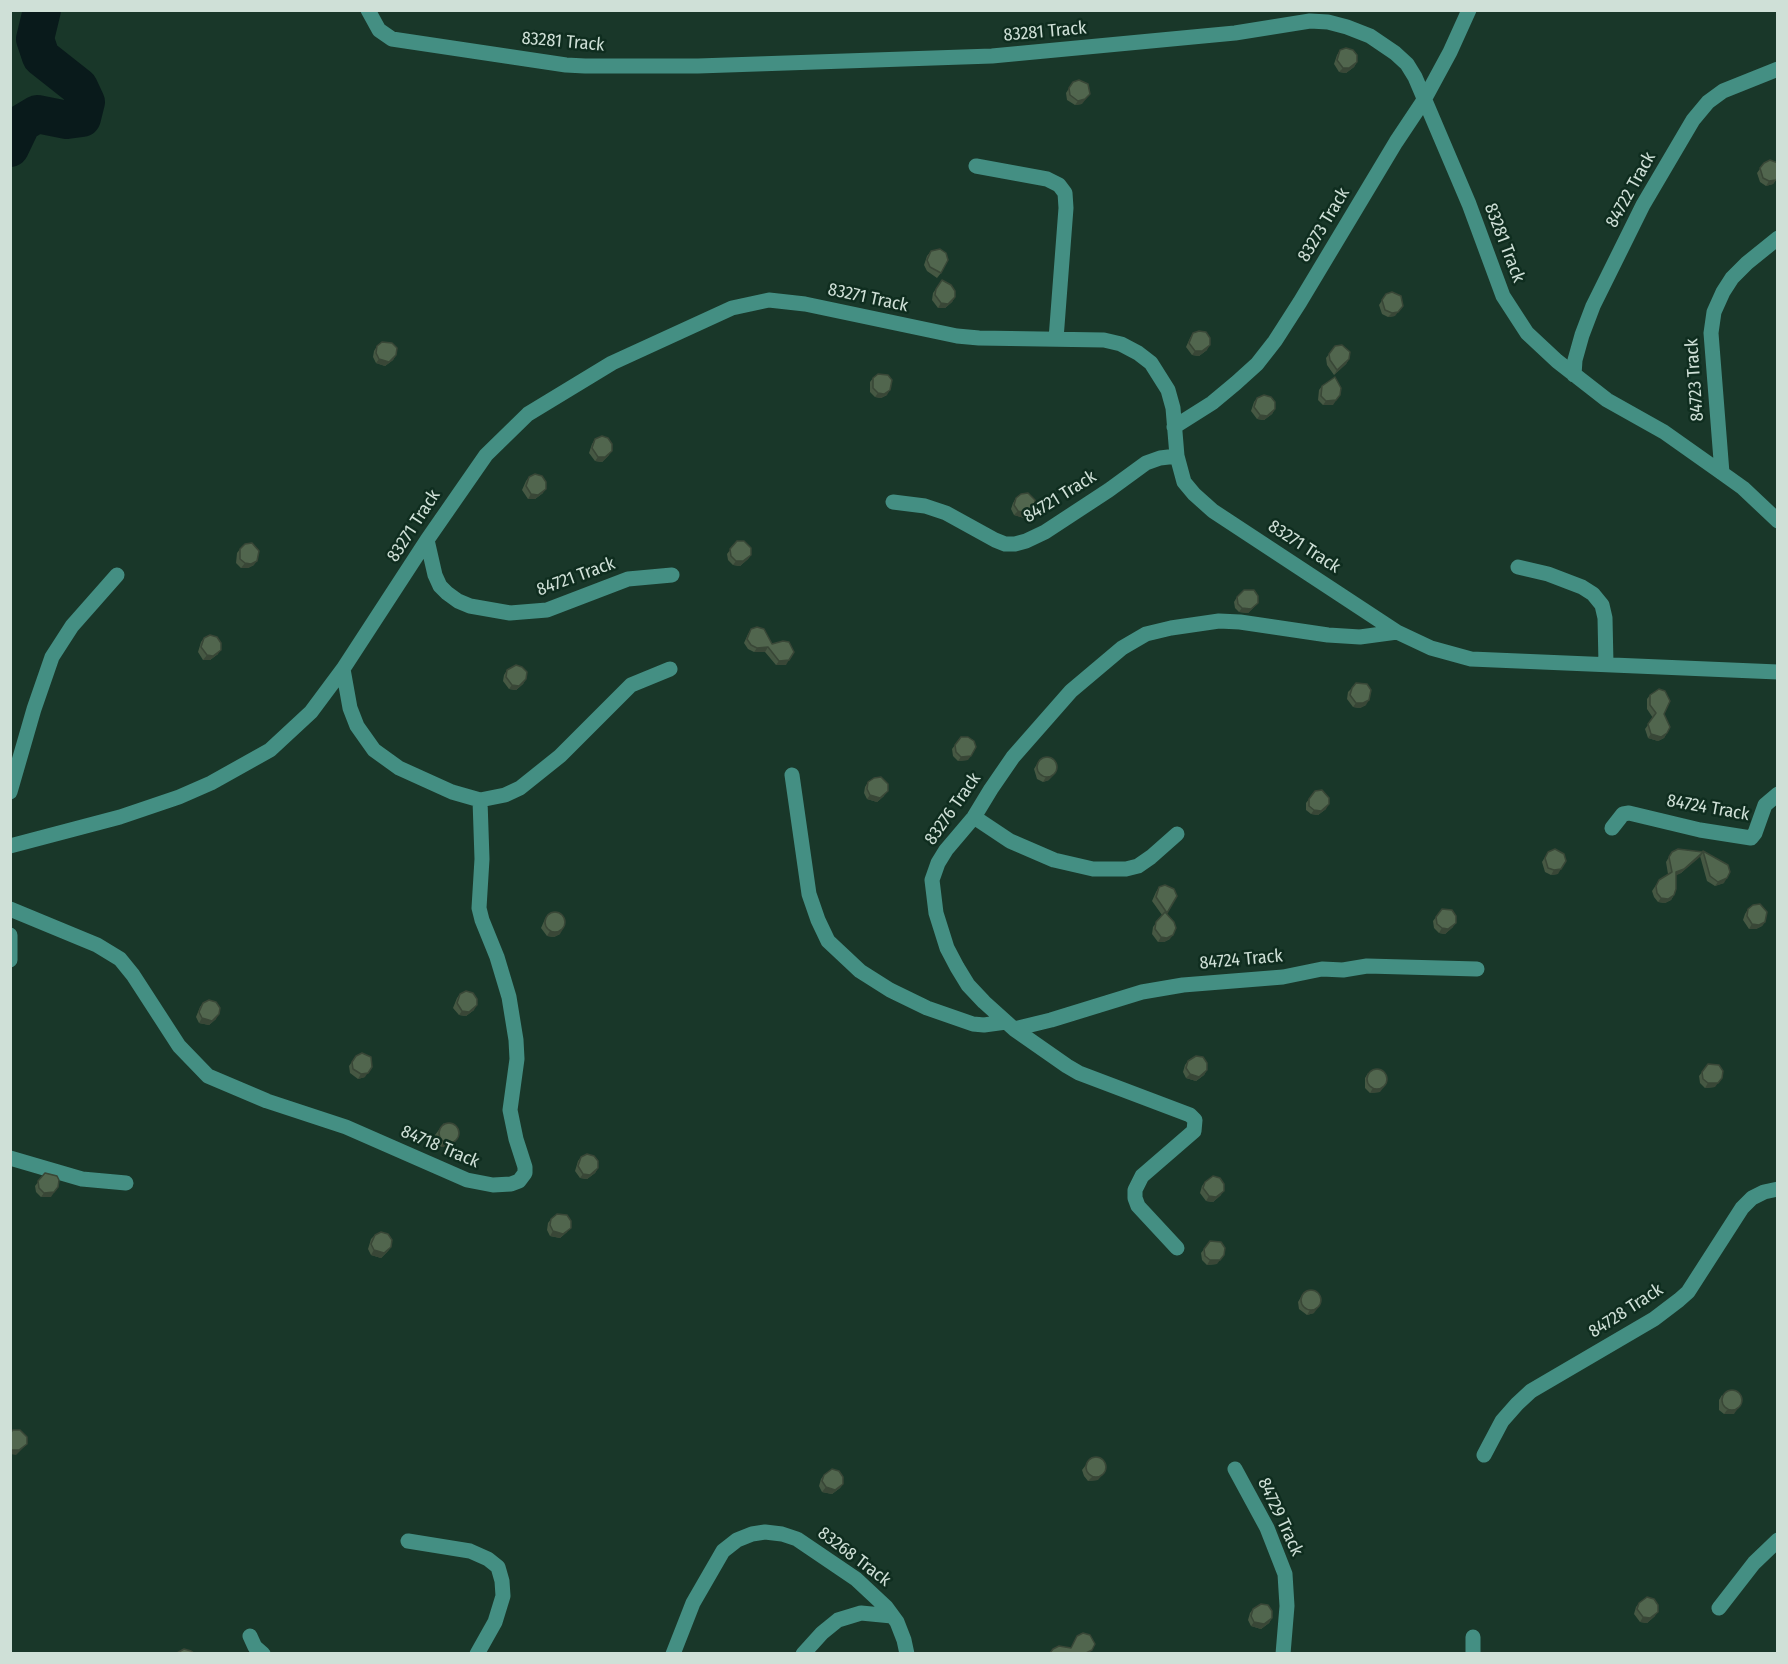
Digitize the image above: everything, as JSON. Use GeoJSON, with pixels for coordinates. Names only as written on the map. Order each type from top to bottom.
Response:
{"type":"FeatureCollection","features":[{"type":"Feature","properties":{"kind":"street","name":"83281 Track"},"geometry":{"type":"LineString","coordinates":[[368,10],[379,30],[392,39],[585,66],[698,66],[992,56],[1235,33],[1310,21],[1328,22],[1370,36],[1407,64],[1469,204],[1503,296],[1527,333],[1574,375],[1607,400],[1664,432],[1722,473],[1743,488],[1778,521]]}},
{"type":"Feature","properties":{"kind":"street","name":"83273 Track"},"geometry":{"type":"LineString","coordinates":[[1174,427],[1212,403],[1263,357],[1300,303],[1366,191],[1424,100],[1469,10]]}},
{"type":"Feature","properties":{"kind":"street","name":"84722 Track"},"geometry":{"type":"LineString","coordinates":[[1574,375],[1575,360],[1593,306],[1643,205],[1693,120],[1708,102],[1723,90],[1778,69]]}},
{"type":"Feature","properties":{"kind":"street"},"geometry":{"type":"LineString","coordinates":[[976,166],[1047,179],[1059,185],[1065,194],[1066,208],[1056,339]]}},
{"type":"Feature","properties":{"kind":"street","name":"84723 Track"},"geometry":{"type":"LineString","coordinates":[[1722,473],[1711,333],[1714,312],[1732,278],[1746,263],[1778,238]]}},
{"type":"Feature","properties":{"kind":"street","name":"83271 Track"},"geometry":{"type":"LineString","coordinates":[[10,846],[120,817],[180,797],[211,783],[270,750],[311,712],[343,669],[427,540],[486,455],[528,414],[612,363],[732,308],[769,300],[785,301],[957,336],[1104,340],[1121,344],[1151,363],[1168,390],[1173,408],[1177,456],[1184,482],[1194,494],[1213,511],[1397,632],[1431,648],[1472,659],[1778,672]]}},
{"type":"Feature","properties":{"kind":"street","name":"84721 Track"},"geometry":{"type":"LineString","coordinates":[[892,502],[925,506],[946,513],[995,540],[1005,544],[1015,544],[1045,532],[1146,463],[1177,456]]}},
{"type":"Feature","properties":{"kind":"street","name":"84721 Track"},"geometry":{"type":"LineString","coordinates":[[427,540],[435,575],[440,586],[458,601],[480,608],[510,613],[547,610],[628,579],[672,575]]}},
{"type":"Feature","properties":{"kind":"street"},"geometry":{"type":"LineString","coordinates":[[1518,567],[1548,574],[1582,587],[1593,594],[1602,605],[1605,618],[1606,664]]}},
{"type":"Feature","properties":{"kind":"street"},"geometry":{"type":"LineString","coordinates":[[10,792],[52,657],[72,626],[117,575]]}},
{"type":"Feature","properties":{"kind":"street","name":"83276 Track"},"geometry":{"type":"LineString","coordinates":[[1177,1248],[1138,1206],[1135,1190],[1142,1176],[1194,1131],[1196,1125],[1193,1116],[1079,1073],[1010,1025],[968,985],[944,939],[933,897],[932,880],[938,863],[974,817],[1013,757],[1071,692],[1122,648],[1146,634],[1219,621],[1360,637],[1397,632]]}},
{"type":"Feature","properties":{"kind":"street"},"geometry":{"type":"LineString","coordinates":[[343,669],[350,708],[357,726],[374,750],[399,768],[452,792],[480,800],[506,795],[520,788],[560,756],[631,685],[670,669]]}},
{"type":"Feature","properties":{"kind":"street","name":"84724 Track"},"geometry":{"type":"LineString","coordinates":[[792,775],[809,894],[828,940],[860,971],[890,990],[927,1008],[974,1024],[1010,1025],[1051,1020],[1142,992],[1183,985],[1275,978],[1322,969],[1343,970],[1367,966],[1477,969]]}},
{"type":"Feature","properties":{"kind":"street","name":"84724 Track"},"geometry":{"type":"LineString","coordinates":[[1612,828],[1623,814],[1629,813],[1700,830],[1751,838],[1755,834],[1765,805],[1778,794]]}},
{"type":"Feature","properties":{"kind":"street","name":"84718 Track"},"geometry":{"type":"LineString","coordinates":[[10,909],[97,945],[120,959],[134,975],[179,1046],[208,1076],[267,1101],[346,1128],[467,1180],[493,1185],[511,1184],[519,1181],[525,1173],[510,1110],[517,1059],[516,1040],[509,997],[479,908],[482,859],[480,800]]}},
{"type":"Feature","properties":{"kind":"street"},"geometry":{"type":"LineString","coordinates":[[974,817],[1010,841],[1054,860],[1093,869],[1126,869],[1137,866],[1177,834]]}},
{"type":"Feature","properties":{"kind":"street"},"geometry":{"type":"LineString","coordinates":[[10,935],[10,960]]}},
{"type":"Feature","properties":{"kind":"street"},"geometry":{"type":"LineString","coordinates":[[10,1158],[82,1179],[126,1184]]}},
{"type":"Feature","properties":{"kind":"street","name":"84728 Track"},"geometry":{"type":"LineString","coordinates":[[1484,1455],[1502,1421],[1531,1391],[1654,1319],[1683,1296],[1742,1208],[1764,1192],[1778,1189]]}},
{"type":"Feature","properties":{"kind":"street","name":"84729 Track"},"geometry":{"type":"LineString","coordinates":[[1235,1469],[1267,1528],[1285,1574],[1287,1588],[1284,1653]]}},
{"type":"Feature","properties":{"kind":"street","name":"83268 Track"},"geometry":{"type":"LineString","coordinates":[[673,1653],[693,1603],[723,1551],[737,1540],[765,1532],[797,1539],[856,1579],[886,1607],[904,1640],[907,1653]]}},
{"type":"Feature","properties":{"kind":"street"},"geometry":{"type":"LineString","coordinates":[[1719,1608],[1754,1563],[1778,1540]]}},
{"type":"Feature","properties":{"kind":"street"},"geometry":{"type":"LineString","coordinates":[[408,1541],[470,1551],[488,1559],[498,1567],[503,1596],[495,1622],[477,1653]]}},
{"type":"Feature","properties":{"kind":"street"},"geometry":{"type":"LineString","coordinates":[[803,1653],[838,1620],[861,1613],[892,1616]]}},
{"type":"Feature","properties":{"kind":"street"},"geometry":{"type":"LineString","coordinates":[[250,1636],[255,1647],[263,1653]]}},
{"type":"Feature","properties":{"kind":"street"},"geometry":{"type":"LineString","coordinates":[[1473,1637],[1473,1653]]}},
{"type":"Feature","properties":{"kind":"building"},"geometry":{"type":"Polygon","coordinates":[[[1346,48],[1353,50],[1357,55],[1357,62],[1349,68],[1343,68],[1337,60],[1340,50],[1346,48]]]}},
{"type":"Feature","properties":{"kind":"building"},"geometry":{"type":"Polygon","coordinates":[[[1079,80],[1088,84],[1090,94],[1078,101],[1070,95],[1069,88],[1073,82],[1079,80]]]}},
{"type":"Feature","properties":{"kind":"building"},"geometry":{"type":"Polygon","coordinates":[[[1770,160],[1778,163],[1778,177],[1776,180],[1769,181],[1763,178],[1760,168],[1770,160]]]}},
{"type":"Feature","properties":{"kind":"building"},"geometry":{"type":"Polygon","coordinates":[[[940,249],[946,253],[948,260],[941,273],[930,267],[927,260],[931,251],[940,249]]]}},
{"type":"Feature","properties":{"kind":"building"},"geometry":{"type":"Polygon","coordinates":[[[942,280],[951,285],[955,291],[955,297],[948,304],[941,303],[935,295],[942,280]]]}},
{"type":"Feature","properties":{"kind":"building"},"geometry":{"type":"Polygon","coordinates":[[[1392,292],[1401,296],[1403,306],[1398,312],[1392,313],[1385,310],[1382,300],[1386,294],[1392,292]]]}},
{"type":"Feature","properties":{"kind":"building"},"geometry":{"type":"Polygon","coordinates":[[[1206,332],[1210,338],[1210,345],[1202,351],[1195,351],[1189,343],[1193,333],[1206,332]]]}},
{"type":"Feature","properties":{"kind":"building"},"geometry":{"type":"Polygon","coordinates":[[[382,342],[392,343],[397,348],[396,355],[389,362],[379,359],[376,353],[377,346],[382,342]]]}},
{"type":"Feature","properties":{"kind":"building"},"geometry":{"type":"Polygon","coordinates":[[[1342,345],[1350,352],[1349,359],[1337,370],[1329,354],[1335,346],[1342,345]]]}},
{"type":"Feature","properties":{"kind":"building"},"geometry":{"type":"Polygon","coordinates":[[[878,374],[888,375],[892,380],[890,390],[884,394],[878,393],[873,388],[873,378],[878,374]]]}},
{"type":"Feature","properties":{"kind":"building"},"geometry":{"type":"Polygon","coordinates":[[[1335,377],[1341,388],[1340,395],[1336,400],[1326,401],[1321,396],[1322,386],[1335,377]]]}},
{"type":"Feature","properties":{"kind":"building"},"geometry":{"type":"Polygon","coordinates":[[[1264,395],[1271,397],[1275,402],[1275,409],[1267,416],[1260,415],[1254,407],[1257,398],[1264,395]]]}},
{"type":"Feature","properties":{"kind":"building"},"geometry":{"type":"Polygon","coordinates":[[[602,436],[608,438],[612,444],[612,451],[605,457],[598,457],[592,448],[595,439],[602,436]]]}},
{"type":"Feature","properties":{"kind":"building"},"geometry":{"type":"Polygon","coordinates":[[[535,474],[542,476],[546,482],[546,489],[538,495],[531,494],[526,486],[529,477],[535,474]]]}},
{"type":"Feature","properties":{"kind":"building"},"geometry":{"type":"Polygon","coordinates":[[[1028,493],[1035,500],[1035,507],[1027,514],[1018,511],[1014,505],[1016,498],[1028,493]]]}},
{"type":"Feature","properties":{"kind":"building"},"geometry":{"type":"Polygon","coordinates":[[[737,541],[744,541],[751,548],[751,555],[743,561],[736,561],[731,556],[730,549],[737,541]]]}},
{"type":"Feature","properties":{"kind":"building"},"geometry":{"type":"Polygon","coordinates":[[[252,543],[259,551],[257,561],[251,564],[245,563],[240,559],[240,549],[245,544],[252,543]]]}},
{"type":"Feature","properties":{"kind":"building"},"geometry":{"type":"Polygon","coordinates":[[[1244,590],[1254,590],[1258,596],[1258,603],[1251,609],[1242,608],[1238,604],[1237,597],[1244,590]]]}},
{"type":"Feature","properties":{"kind":"building"},"geometry":{"type":"Polygon","coordinates":[[[757,627],[764,629],[772,644],[789,642],[794,652],[789,660],[779,661],[768,647],[757,648],[751,645],[747,639],[751,629],[757,627]]]}},
{"type":"Feature","properties":{"kind":"building"},"geometry":{"type":"Polygon","coordinates":[[[210,635],[217,637],[221,643],[221,650],[213,656],[207,655],[201,647],[204,638],[210,635]]]}},
{"type":"Feature","properties":{"kind":"building"},"geometry":{"type":"Polygon","coordinates":[[[516,665],[527,672],[526,679],[519,686],[512,685],[506,677],[507,670],[516,665]]]}},
{"type":"Feature","properties":{"kind":"building"},"geometry":{"type":"Polygon","coordinates":[[[1356,683],[1367,684],[1371,690],[1369,700],[1356,703],[1350,695],[1356,683]]]}},
{"type":"Feature","properties":{"kind":"building"},"geometry":{"type":"Polygon","coordinates":[[[1659,689],[1665,691],[1670,701],[1664,714],[1670,727],[1661,737],[1651,734],[1648,724],[1656,713],[1650,705],[1650,695],[1659,689]]]}},
{"type":"Feature","properties":{"kind":"building"},"geometry":{"type":"Polygon","coordinates":[[[961,737],[968,737],[974,741],[976,747],[971,756],[961,757],[956,752],[955,745],[961,737]]]}},
{"type":"Feature","properties":{"kind":"building"},"geometry":{"type":"Polygon","coordinates":[[[1047,757],[1054,760],[1057,767],[1054,774],[1047,777],[1040,774],[1037,767],[1040,760],[1047,757]]]}},
{"type":"Feature","properties":{"kind":"building"},"geometry":{"type":"Polygon","coordinates":[[[881,777],[888,784],[888,791],[880,798],[870,795],[867,789],[868,782],[881,777]]]}},
{"type":"Feature","properties":{"kind":"building"},"geometry":{"type":"Polygon","coordinates":[[[1322,790],[1329,798],[1329,804],[1321,811],[1314,810],[1309,806],[1309,799],[1315,791],[1322,790]]]}},
{"type":"Feature","properties":{"kind":"building"},"geometry":{"type":"Polygon","coordinates":[[[1555,849],[1564,854],[1566,861],[1561,869],[1554,870],[1548,868],[1545,858],[1548,852],[1555,849]]]}},
{"type":"Feature","properties":{"kind":"building"},"geometry":{"type":"Polygon","coordinates":[[[1678,849],[1703,852],[1684,869],[1676,872],[1674,895],[1668,899],[1661,898],[1656,886],[1659,880],[1672,872],[1669,857],[1678,849]]]}},
{"type":"Feature","properties":{"kind":"building"},"geometry":{"type":"Polygon","coordinates":[[[1703,851],[1728,865],[1730,872],[1727,878],[1718,882],[1710,876],[1703,851]]]}},
{"type":"Feature","properties":{"kind":"building"},"geometry":{"type":"Polygon","coordinates":[[[1165,885],[1174,889],[1177,896],[1167,913],[1156,897],[1159,887],[1165,885]]]}},
{"type":"Feature","properties":{"kind":"building"},"geometry":{"type":"Polygon","coordinates":[[[1760,904],[1767,912],[1765,922],[1759,925],[1752,924],[1747,916],[1748,909],[1760,904]]]}},
{"type":"Feature","properties":{"kind":"building"},"geometry":{"type":"Polygon","coordinates":[[[1442,909],[1452,910],[1456,916],[1456,923],[1448,929],[1437,924],[1436,917],[1442,909]]]}},
{"type":"Feature","properties":{"kind":"building"},"geometry":{"type":"Polygon","coordinates":[[[555,912],[562,915],[565,922],[562,929],[555,932],[548,929],[545,922],[548,915],[555,912]]]}},
{"type":"Feature","properties":{"kind":"building"},"geometry":{"type":"Polygon","coordinates":[[[1165,912],[1176,928],[1173,935],[1167,938],[1161,937],[1155,929],[1156,922],[1165,912]]]}},
{"type":"Feature","properties":{"kind":"building"},"geometry":{"type":"Polygon","coordinates":[[[466,991],[473,993],[477,999],[477,1005],[469,1012],[462,1011],[457,1003],[460,994],[466,991]]]}},
{"type":"Feature","properties":{"kind":"building"},"geometry":{"type":"Polygon","coordinates":[[[209,1000],[216,1002],[220,1008],[219,1014],[212,1021],[202,1018],[199,1012],[203,1003],[209,1000]]]}},
{"type":"Feature","properties":{"kind":"building"},"geometry":{"type":"Polygon","coordinates":[[[362,1053],[371,1057],[372,1067],[368,1073],[361,1074],[353,1069],[352,1062],[362,1053]]]}},
{"type":"Feature","properties":{"kind":"building"},"geometry":{"type":"Polygon","coordinates":[[[1196,1056],[1203,1057],[1207,1063],[1207,1070],[1199,1077],[1190,1074],[1186,1068],[1188,1061],[1196,1056]]]}},
{"type":"Feature","properties":{"kind":"building"},"geometry":{"type":"Polygon","coordinates":[[[1708,1064],[1719,1065],[1723,1071],[1718,1083],[1708,1083],[1703,1079],[1702,1072],[1708,1064]]]}},
{"type":"Feature","properties":{"kind":"building"},"geometry":{"type":"Polygon","coordinates":[[[1377,1069],[1384,1072],[1387,1079],[1384,1086],[1377,1089],[1370,1086],[1367,1079],[1370,1072],[1377,1069]]]}},
{"type":"Feature","properties":{"kind":"building"},"geometry":{"type":"Polygon","coordinates":[[[449,1123],[456,1126],[459,1133],[456,1140],[449,1143],[442,1140],[439,1133],[442,1126],[449,1123]]]}},
{"type":"Feature","properties":{"kind":"building"},"geometry":{"type":"Polygon","coordinates":[[[587,1154],[594,1156],[598,1161],[598,1168],[590,1175],[583,1174],[578,1166],[581,1157],[587,1154]]]}},
{"type":"Feature","properties":{"kind":"building"},"geometry":{"type":"Polygon","coordinates":[[[45,1173],[57,1176],[59,1180],[54,1192],[44,1193],[39,1188],[38,1181],[45,1173]]]}},
{"type":"Feature","properties":{"kind":"building"},"geometry":{"type":"Polygon","coordinates":[[[1213,1176],[1220,1178],[1224,1184],[1224,1191],[1216,1197],[1209,1196],[1203,1188],[1205,1182],[1213,1176]]]}},
{"type":"Feature","properties":{"kind":"building"},"geometry":{"type":"Polygon","coordinates":[[[557,1214],[567,1215],[571,1221],[571,1228],[563,1234],[553,1231],[550,1225],[551,1219],[557,1214]]]}},
{"type":"Feature","properties":{"kind":"building"},"geometry":{"type":"Polygon","coordinates":[[[381,1232],[388,1234],[392,1240],[391,1247],[384,1253],[374,1250],[371,1244],[375,1235],[381,1232]]]}},
{"type":"Feature","properties":{"kind":"building"},"geometry":{"type":"Polygon","coordinates":[[[1210,1241],[1221,1242],[1225,1248],[1220,1260],[1210,1260],[1205,1256],[1204,1249],[1210,1241]]]}},
{"type":"Feature","properties":{"kind":"building"},"geometry":{"type":"Polygon","coordinates":[[[1311,1290],[1318,1293],[1321,1300],[1318,1307],[1311,1310],[1304,1307],[1301,1300],[1304,1293],[1311,1290]]]}},
{"type":"Feature","properties":{"kind":"building"},"geometry":{"type":"Polygon","coordinates":[[[1732,1390],[1739,1393],[1742,1400],[1739,1407],[1732,1410],[1725,1407],[1722,1400],[1725,1393],[1732,1390]]]}},
{"type":"Feature","properties":{"kind":"building"},"geometry":{"type":"Polygon","coordinates":[[[13,1430],[20,1430],[27,1437],[27,1444],[19,1450],[10,1448],[10,1433],[13,1430]]]}},
{"type":"Feature","properties":{"kind":"building"},"geometry":{"type":"Polygon","coordinates":[[[1096,1457],[1103,1460],[1106,1467],[1103,1474],[1096,1477],[1089,1474],[1086,1467],[1089,1460],[1096,1457]]]}},
{"type":"Feature","properties":{"kind":"building"},"geometry":{"type":"Polygon","coordinates":[[[832,1469],[839,1471],[843,1477],[843,1484],[835,1490],[826,1487],[822,1481],[824,1475],[832,1469]]]}},
{"type":"Feature","properties":{"kind":"building"},"geometry":{"type":"Polygon","coordinates":[[[1647,1597],[1654,1599],[1658,1605],[1658,1612],[1650,1618],[1643,1617],[1637,1609],[1639,1603],[1647,1597]]]}},
{"type":"Feature","properties":{"kind":"building"},"geometry":{"type":"Polygon","coordinates":[[[1261,1604],[1268,1605],[1272,1611],[1272,1618],[1264,1624],[1254,1622],[1251,1616],[1253,1609],[1261,1604]]]}},
{"type":"Feature","properties":{"kind":"building"},"geometry":{"type":"Polygon","coordinates":[[[1083,1633],[1090,1635],[1095,1644],[1092,1650],[1086,1653],[1050,1653],[1059,1646],[1071,1648],[1077,1636],[1083,1633]]]}},
{"type":"Feature","properties":{"kind":"building"},"geometry":{"type":"Polygon","coordinates":[[[184,1649],[191,1651],[194,1653],[177,1653],[184,1649]]]}},
{"type":"Feature","properties":{"kind":"waterway"},"geometry":{"type":"LineString","coordinates":[[10,148],[22,123],[37,114],[67,120],[82,118],[86,102],[79,87],[41,57],[35,39],[42,10]]}}]}
